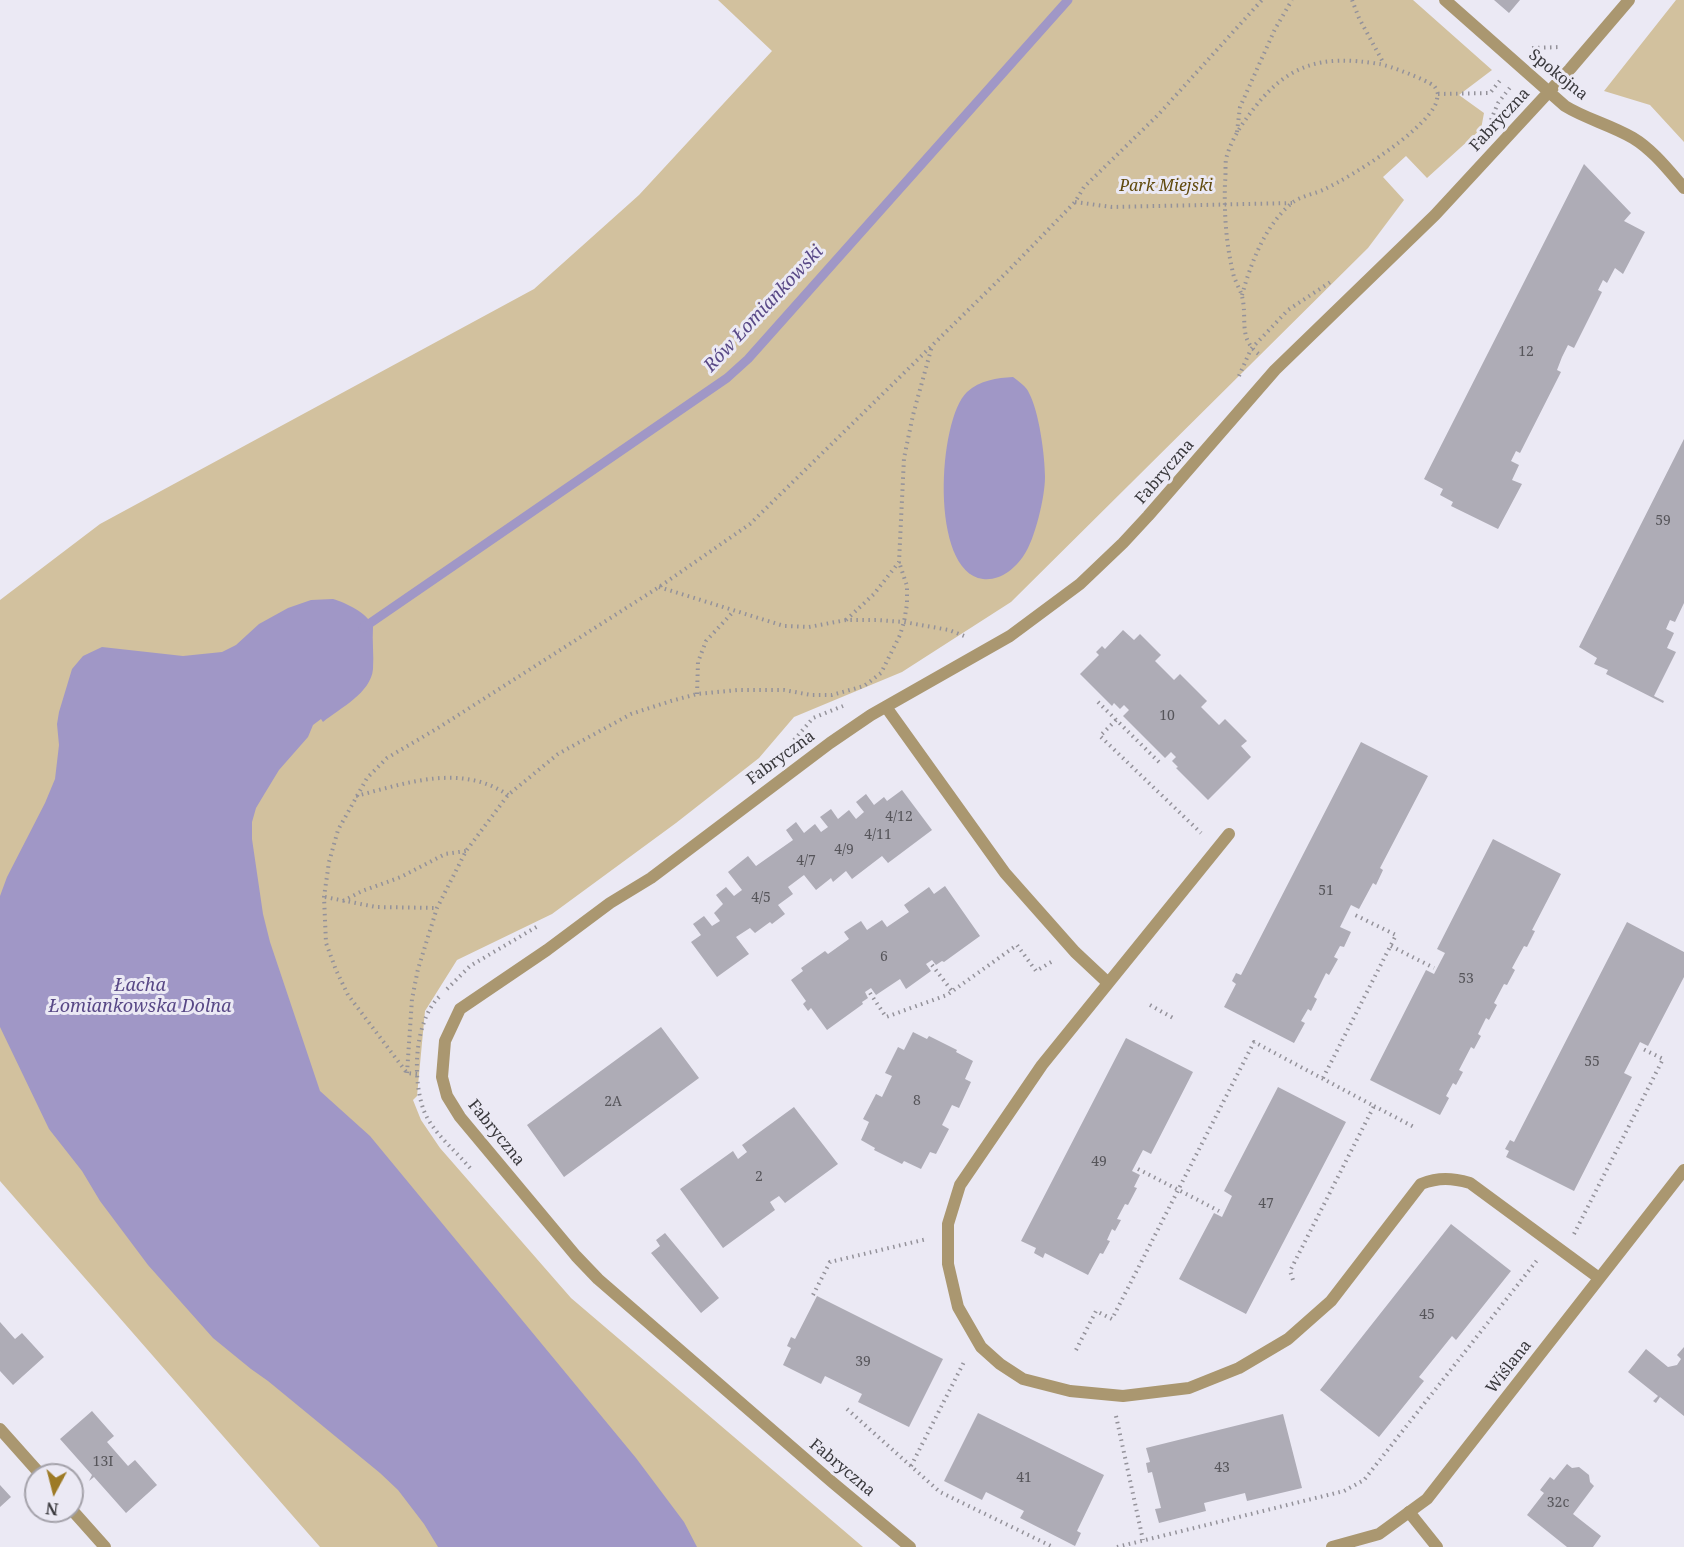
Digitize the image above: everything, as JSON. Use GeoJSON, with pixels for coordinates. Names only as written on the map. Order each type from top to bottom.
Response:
{"type":"FeatureCollection","features":[{"type":"Feature","properties":{"kind":"street","name":"Spokojna"},"geometry":{"type":"LineString","coordinates":[[1445,0],[1549,93],[1574,112],[1636,139],[1684,188]]}},
{"type":"Feature","properties":{"kind":"street","name":"Fabryczna"},"geometry":{"type":"LineString","coordinates":[[910,1547],[598,1279],[576,1256],[460,1118],[447,1096],[442,1077],[445,1041],[460,1009],[547,950],[610,903],[651,878],[830,743],[871,715],[980,654],[1039,616],[1080,584],[1123,543],[1275,370],[1434,215],[1549,93],[1629,0]]}},
{"type":"Feature","properties":{"kind":"street"},"geometry":{"type":"LineString","coordinates":[[886,707],[1005,873],[1075,952],[1107,982]]}},
{"type":"Feature","properties":{"kind":"street"},"geometry":{"type":"LineString","coordinates":[[1229,834],[1042,1065],[960,1185],[948,1224],[948,1264],[958,1307],[981,1347],[1000,1364],[1023,1379],[1070,1391],[1123,1396],[1189,1388],[1239,1368],[1287,1339],[1331,1301],[1421,1184],[1438,1177],[1454,1178],[1470,1183],[1599,1278]]}},
{"type":"Feature","properties":{"kind":"street","name":"Wiślana"},"geometry":{"type":"LineString","coordinates":[[1332,1547],[1379,1534],[1428,1499],[1684,1170]]}},
{"type":"Feature","properties":{"kind":"street"},"geometry":{"type":"LineString","coordinates":[[0,1429],[30,1463]]}},
{"type":"Feature","properties":{"kind":"street"},"geometry":{"type":"LineString","coordinates":[[1409,1512],[1437,1547]]}},
{"type":"Feature","properties":{"kind":"street"},"geometry":{"type":"LineString","coordinates":[[84,1523],[105,1547]]}},
{"type":"Feature","properties":{"kind":"path"},"geometry":{"type":"LineString","coordinates":[[417,1074],[407,1073],[348,995],[326,943],[324,897],[330,862],[338,830],[367,777],[387,758],[659,587],[750,524],[1075,202],[1084,187],[1158,115],[1262,0]]}},
{"type":"Feature","properties":{"kind":"path"},"geometry":{"type":"LineString","coordinates":[[1275,370],[1260,354],[1251,349],[1246,339],[1242,295],[1235,280],[1228,249],[1224,204],[1226,159],[1236,132],[1240,107],[1275,29],[1292,0]]}},
{"type":"Feature","properties":{"kind":"path"},"geometry":{"type":"LineString","coordinates":[[1352,0],[1359,18],[1385,65]]}},
{"type":"Feature","properties":{"kind":"path"},"geometry":{"type":"LineString","coordinates":[[1438,94],[1490,93],[1529,48],[1564,47]]}},
{"type":"Feature","properties":{"kind":"path"},"geometry":{"type":"LineString","coordinates":[[1075,202],[1112,207],[1292,202],[1327,188],[1396,145],[1421,124],[1436,106],[1438,94],[1433,85],[1385,65],[1354,60],[1320,62],[1297,69],[1276,83],[1236,132]]}},
{"type":"Feature","properties":{"kind":"path"},"geometry":{"type":"LineString","coordinates":[[1242,295],[1251,264],[1263,240],[1292,202]]}},
{"type":"Feature","properties":{"kind":"path"},"geometry":{"type":"LineString","coordinates":[[407,1073],[412,999],[418,969],[437,908],[466,851],[508,795],[558,754],[631,714],[697,694],[738,690],[772,690],[832,695],[864,686],[881,673],[900,635],[907,604],[908,586],[899,562],[904,458],[933,344]]}},
{"type":"Feature","properties":{"kind":"path"},"geometry":{"type":"LineString","coordinates":[[846,620],[874,594],[899,562]]}},
{"type":"Feature","properties":{"kind":"path"},"geometry":{"type":"LineString","coordinates":[[659,587],[784,626],[809,627],[846,620],[904,622],[949,630],[970,638],[980,654]]}},
{"type":"Feature","properties":{"kind":"path"},"geometry":{"type":"LineString","coordinates":[[697,694],[698,662],[706,641],[734,612]]}},
{"type":"Feature","properties":{"kind":"path"},"geometry":{"type":"LineString","coordinates":[[1098,702],[1162,765]]}},
{"type":"Feature","properties":{"kind":"path"},"geometry":{"type":"LineString","coordinates":[[1116,720],[1100,736],[1206,838]]}},
{"type":"Feature","properties":{"kind":"path"},"geometry":{"type":"LineString","coordinates":[[356,796],[429,778],[463,778],[494,785],[508,795]]}},
{"type":"Feature","properties":{"kind":"path"},"geometry":{"type":"LineString","coordinates":[[343,901],[362,891],[401,877],[445,854],[466,851]]}},
{"type":"Feature","properties":{"kind":"path"},"geometry":{"type":"LineString","coordinates":[[324,897],[375,907],[437,908]]}},
{"type":"Feature","properties":{"kind":"path"},"geometry":{"type":"LineString","coordinates":[[1323,1078],[1396,935],[1353,914]]}},
{"type":"Feature","properties":{"kind":"path"},"geometry":{"type":"LineString","coordinates":[[870,993],[886,1017],[947,995],[1017,945],[1036,971],[1056,959]]}},
{"type":"Feature","properties":{"kind":"path"},"geometry":{"type":"LineString","coordinates":[[1391,946],[1434,968]]}},
{"type":"Feature","properties":{"kind":"path"},"geometry":{"type":"LineString","coordinates":[[932,965],[952,991]]}},
{"type":"Feature","properties":{"kind":"path"},"geometry":{"type":"LineString","coordinates":[[1150,1005],[1173,1018]]}},
{"type":"Feature","properties":{"kind":"path"},"geometry":{"type":"LineString","coordinates":[[1076,1350],[1096,1311],[1112,1319],[1254,1042],[1416,1128]]}},
{"type":"Feature","properties":{"kind":"path"},"geometry":{"type":"LineString","coordinates":[[1572,1238],[1663,1059],[1643,1049]]}},
{"type":"Feature","properties":{"kind":"path"},"geometry":{"type":"LineString","coordinates":[[1293,1280],[1290,1271],[1374,1106]]}},
{"type":"Feature","properties":{"kind":"path"},"geometry":{"type":"LineString","coordinates":[[1138,1169],[1219,1211]]}},
{"type":"Feature","properties":{"kind":"path"},"geometry":{"type":"LineString","coordinates":[[813,1295],[830,1262],[928,1239]]}},
{"type":"Feature","properties":{"kind":"path"},"geometry":{"type":"LineString","coordinates":[[1117,1547],[1344,1491],[1364,1480],[1540,1256]]}},
{"type":"Feature","properties":{"kind":"path"},"geometry":{"type":"LineString","coordinates":[[911,1466],[966,1357]]}},
{"type":"Feature","properties":{"kind":"path"},"geometry":{"type":"LineString","coordinates":[[847,1409],[940,1492],[1053,1547]]}},
{"type":"Feature","properties":{"kind":"path"},"geometry":{"type":"LineString","coordinates":[[1116,1416],[1143,1540]]}},
{"type":"Feature","properties":{"kind":"green space","name":"Park Miejski"},"geometry":{"type":"Polygon","coordinates":[[[718,0],[1413,0],[1492,70],[1459,95],[1484,113],[1481,129],[1427,178],[1406,156],[1383,177],[1404,200],[1368,248],[1011,602],[902,672],[794,717],[759,758],[676,823],[552,914],[457,960],[425,1011],[417,1096],[413,1100],[421,1120],[440,1148],[571,1298],[863,1547],[320,1547],[0,1181],[0,600],[100,524],[534,289],[639,195],[772,51],[718,0]]]}},
{"type":"Feature","properties":{"kind":"green space"},"geometry":{"type":"Polygon","coordinates":[[[1676,0],[1684,0],[1684,142],[1650,105],[1604,91],[1676,0]]]}},
{"type":"Feature","properties":{"kind":"water"},"geometry":{"type":"Polygon","coordinates":[[[1013,377],[1028,391],[1036,411],[1044,458],[1043,495],[1032,539],[1020,560],[1001,576],[983,579],[966,570],[954,551],[947,524],[944,493],[945,461],[957,407],[967,392],[983,382],[1013,377]]]}},
{"type":"Feature","properties":{"kind":"water","name":"Łacha Łomiankowska Dolna"},"geometry":{"type":"Polygon","coordinates":[[[333,599],[362,613],[373,627],[371,678],[354,699],[323,722],[321,719],[313,725],[308,737],[279,770],[256,808],[252,822],[252,839],[263,914],[270,942],[320,1091],[370,1136],[636,1458],[684,1522],[697,1547],[438,1547],[398,1490],[213,1338],[148,1265],[100,1201],[82,1171],[49,1129],[0,1027],[0,896],[55,779],[59,745],[57,724],[72,669],[83,656],[102,647],[183,656],[222,652],[236,645],[259,624],[288,608],[311,600],[333,599]]]}},
{"type":"Feature","properties":{"kind":"building"},"geometry":{"type":"Polygon","coordinates":[[[1494,0],[1520,0],[1509,13],[1494,0]]]}},
{"type":"Feature","properties":{"kind":"building"},"geometry":{"type":"Polygon","coordinates":[[[1584,164],[1631,213],[1624,221],[1645,232],[1623,274],[1615,268],[1607,283],[1603,280],[1598,290],[1602,292],[1574,348],[1568,345],[1562,357],[1557,370],[1561,372],[1520,453],[1516,451],[1511,461],[1519,465],[1512,480],[1522,484],[1498,529],[1451,506],[1453,502],[1440,495],[1443,489],[1424,479],[1584,164]]]}},
{"type":"Feature","properties":{"kind":"building"},"geometry":{"type":"Polygon","coordinates":[[[1684,439],[1684,603],[1675,622],[1670,620],[1666,629],[1674,633],[1667,648],[1676,652],[1654,696],[1664,701],[1663,703],[1606,674],[1608,670],[1594,664],[1597,658],[1579,647],[1684,439]]]}},
{"type":"Feature","properties":{"kind":"building"},"geometry":{"type":"Polygon","coordinates":[[[1123,630],[1134,640],[1140,634],[1161,655],[1155,661],[1174,680],[1180,674],[1207,701],[1201,707],[1219,725],[1225,719],[1247,741],[1241,746],[1251,757],[1208,800],[1176,768],[1178,767],[1172,761],[1176,757],[1171,752],[1165,758],[1123,716],[1129,710],[1124,705],[1120,709],[1114,703],[1112,706],[1080,674],[1099,655],[1096,652],[1102,646],[1105,649],[1123,630]]]}},
{"type":"Feature","properties":{"kind":"building"},"geometry":{"type":"Polygon","coordinates":[[[1361,742],[1428,776],[1380,868],[1383,870],[1376,885],[1373,883],[1359,909],[1351,905],[1340,927],[1351,932],[1344,947],[1340,946],[1334,957],[1338,959],[1329,975],[1326,973],[1314,997],[1317,999],[1311,1011],[1308,1009],[1301,1021],[1305,1023],[1294,1043],[1224,1007],[1236,984],[1232,981],[1236,973],[1241,975],[1361,742]]]}},
{"type":"Feature","properties":{"kind":"building"},"geometry":{"type":"Polygon","coordinates":[[[902,790],[932,830],[888,863],[882,856],[852,879],[846,871],[833,882],[831,878],[816,890],[804,875],[788,887],[793,894],[778,905],[785,914],[755,933],[750,928],[736,937],[749,954],[717,977],[691,942],[701,935],[693,924],[704,916],[712,926],[720,921],[714,913],[723,904],[716,895],[726,887],[734,896],[742,890],[728,872],[748,856],[756,866],[793,840],[786,830],[796,822],[804,833],[815,824],[821,832],[828,827],[820,817],[831,809],[838,819],[849,810],[856,819],[864,812],[856,802],[866,794],[874,805],[884,797],[887,801],[902,790]]]}},
{"type":"Feature","properties":{"kind":"building"},"geometry":{"type":"Polygon","coordinates":[[[1493,839],[1561,874],[1532,930],[1535,931],[1527,947],[1524,946],[1512,968],[1515,970],[1494,1003],[1497,1005],[1489,1020],[1486,1018],[1478,1034],[1481,1036],[1474,1049],[1471,1047],[1459,1070],[1463,1072],[1456,1085],[1453,1083],[1446,1096],[1449,1098],[1440,1115],[1370,1080],[1426,970],[1434,974],[1445,953],[1437,949],[1493,839]]]}},
{"type":"Feature","properties":{"kind":"building"},"geometry":{"type":"Polygon","coordinates":[[[945,886],[980,936],[944,962],[936,965],[932,960],[926,964],[931,971],[906,989],[900,979],[876,995],[871,988],[865,992],[868,998],[862,1002],[863,1004],[827,1030],[811,1008],[808,1011],[803,1004],[806,1001],[791,980],[803,971],[801,968],[825,951],[828,954],[849,939],[844,932],[861,921],[867,930],[882,920],[887,927],[909,912],[904,905],[929,887],[934,894],[945,886]]]}},
{"type":"Feature","properties":{"kind":"building"},"geometry":{"type":"Polygon","coordinates":[[[1627,922],[1684,952],[1684,977],[1648,1046],[1640,1042],[1624,1073],[1632,1077],[1574,1191],[1506,1157],[1509,1151],[1505,1149],[1510,1140],[1514,1142],[1627,922]]]}},
{"type":"Feature","properties":{"kind":"building"},"geometry":{"type":"Polygon","coordinates":[[[661,1027],[699,1078],[564,1177],[527,1125],[661,1027]]]}},
{"type":"Feature","properties":{"kind":"building"},"geometry":{"type":"Polygon","coordinates":[[[913,1032],[927,1039],[929,1036],[973,1061],[965,1079],[971,1082],[959,1108],[952,1105],[942,1125],[949,1129],[936,1154],[930,1152],[921,1169],[904,1161],[902,1164],[874,1150],[875,1148],[861,1140],[869,1122],[863,1119],[876,1094],[882,1097],[892,1076],[885,1073],[898,1047],[904,1050],[913,1032]]]}},
{"type":"Feature","properties":{"kind":"building"},"geometry":{"type":"Polygon","coordinates":[[[1126,1038],[1193,1072],[1151,1154],[1143,1150],[1132,1171],[1140,1175],[1134,1187],[1137,1188],[1117,1219],[1121,1220],[1115,1231],[1112,1229],[1107,1240],[1110,1241],[1103,1254],[1100,1253],[1088,1275],[1045,1253],[1043,1258],[1034,1253],[1036,1248],[1021,1241],[1126,1038]]]}},
{"type":"Feature","properties":{"kind":"building"},"geometry":{"type":"Polygon","coordinates":[[[1278,1087],[1346,1122],[1246,1314],[1179,1279],[1214,1213],[1222,1217],[1232,1196],[1224,1191],[1278,1087]]]}},
{"type":"Feature","properties":{"kind":"building"},"geometry":{"type":"Polygon","coordinates":[[[794,1107],[838,1164],[785,1203],[779,1196],[770,1202],[775,1210],[723,1248],[680,1189],[733,1151],[738,1159],[747,1152],[742,1145],[794,1107]]]}},
{"type":"Feature","properties":{"kind":"building"},"geometry":{"type":"Polygon","coordinates":[[[1451,1224],[1511,1271],[1456,1340],[1452,1336],[1419,1377],[1424,1381],[1379,1437],[1320,1390],[1451,1224]]]}},
{"type":"Feature","properties":{"kind":"building"},"geometry":{"type":"Polygon","coordinates":[[[665,1233],[719,1298],[701,1313],[651,1253],[660,1246],[656,1240],[665,1233]]]}},
{"type":"Feature","properties":{"kind":"building"},"geometry":{"type":"Polygon","coordinates":[[[817,1296],[943,1359],[909,1427],[858,1402],[862,1394],[825,1376],[821,1384],[783,1365],[791,1348],[787,1346],[791,1337],[795,1339],[817,1296]]]}},
{"type":"Feature","properties":{"kind":"building"},"geometry":{"type":"Polygon","coordinates":[[[0,1322],[15,1339],[22,1333],[44,1357],[13,1385],[0,1371],[0,1322]]]}},
{"type":"Feature","properties":{"kind":"building"},"geometry":{"type":"Polygon","coordinates":[[[1684,1347],[1684,1416],[1660,1397],[1656,1403],[1653,1401],[1658,1396],[1628,1372],[1646,1349],[1668,1367],[1677,1365],[1681,1359],[1677,1355],[1684,1347]]]}},
{"type":"Feature","properties":{"kind":"building"},"geometry":{"type":"Polygon","coordinates":[[[92,1411],[114,1436],[107,1442],[128,1466],[135,1460],[157,1485],[126,1513],[94,1477],[89,1481],[92,1475],[84,1463],[81,1463],[60,1439],[92,1411]]]}},
{"type":"Feature","properties":{"kind":"building"},"geometry":{"type":"Polygon","coordinates":[[[978,1413],[1104,1475],[1077,1531],[1081,1533],[1075,1546],[1020,1518],[1024,1511],[986,1492],[982,1500],[944,1481],[978,1413]]]}},
{"type":"Feature","properties":{"kind":"building"},"geometry":{"type":"Polygon","coordinates":[[[1283,1414],[1302,1488],[1247,1501],[1245,1493],[1204,1503],[1206,1511],[1159,1523],[1155,1509],[1161,1508],[1152,1472],[1148,1473],[1146,1463],[1150,1462],[1146,1448],[1283,1414]]]}},
{"type":"Feature","properties":{"kind":"building"},"geometry":{"type":"Polygon","coordinates":[[[1567,1464],[1572,1468],[1579,1467],[1589,1475],[1590,1482],[1594,1486],[1573,1514],[1601,1536],[1593,1547],[1567,1547],[1527,1515],[1544,1493],[1540,1490],[1550,1477],[1554,1480],[1567,1464]]]}},
{"type":"Feature","properties":{"kind":"building"},"geometry":{"type":"Polygon","coordinates":[[[0,1485],[11,1497],[0,1507],[0,1485]]]}},
{"type":"Feature","properties":{"kind":"waterway","name":"Rów Łomiankowski"},"geometry":{"type":"LineString","coordinates":[[363,628],[727,378],[748,359],[1068,0]]}}]}
